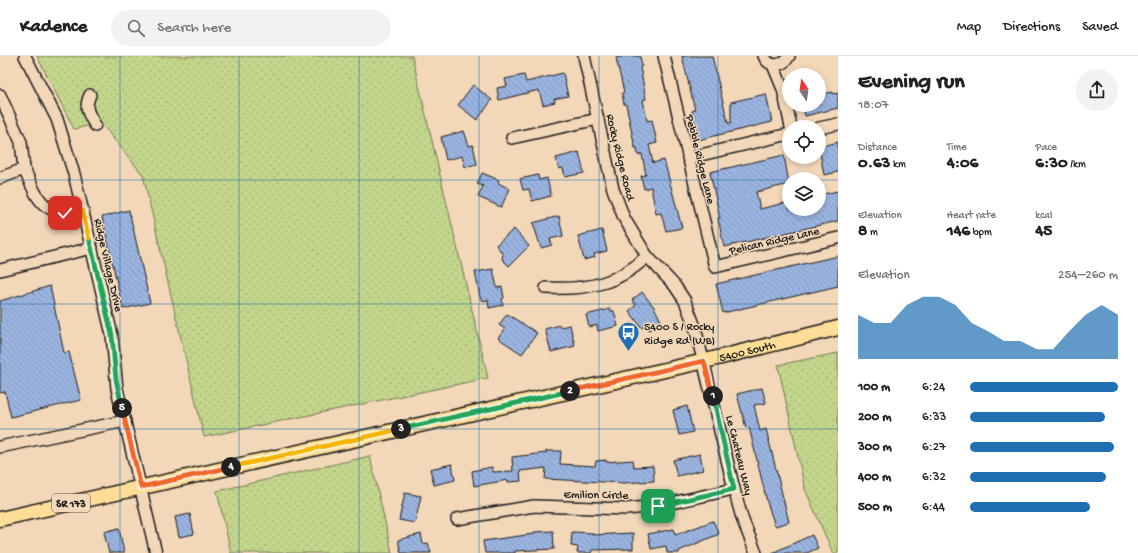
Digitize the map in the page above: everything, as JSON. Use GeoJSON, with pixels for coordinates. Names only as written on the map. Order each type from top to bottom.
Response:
{"type":"FeatureCollection","features":[{"type":"Feature","properties":{"kind":"main road","name":"5400 South"},"geometry":{"type":"LineString","coordinates":[[0,519],[704,361],[838,328]]}},
{"type":"Feature","properties":{"kind":"street","name":"Ridge Village Drive"},"geometry":{"type":"LineString","coordinates":[[26,56],[57,119],[65,139],[112,335],[116,379],[156,553]]}},
{"type":"Feature","properties":{"kind":"street","name":"Rocky Ridge Road"},"geometry":{"type":"LineString","coordinates":[[584,56],[613,189],[624,218],[646,256],[675,286],[685,301],[695,327],[704,361]]}},
{"type":"Feature","properties":{"kind":"street","name":"Pebble Ridge Lane"},"geometry":{"type":"LineString","coordinates":[[664,56],[715,267]]}},
{"type":"Feature","properties":{"kind":"street"},"geometry":{"type":"LineString","coordinates":[[764,56],[768,62],[782,61],[783,88],[790,120]]}},
{"type":"Feature","properties":{"kind":"street"},"geometry":{"type":"LineString","coordinates":[[0,95],[21,142],[24,169],[36,195],[47,207],[65,213],[82,210]]}},
{"type":"Feature","properties":{"kind":"street"},"geometry":{"type":"LineString","coordinates":[[90,95],[86,103],[87,112],[95,125]]}},
{"type":"Feature","properties":{"kind":"street"},"geometry":{"type":"LineString","coordinates":[[512,138],[598,119]]}},
{"type":"Feature","properties":{"kind":"street"},"geometry":{"type":"LineString","coordinates":[[826,127],[838,124]]}},
{"type":"Feature","properties":{"kind":"street"},"geometry":{"type":"LineString","coordinates":[[688,158],[782,136]]}},
{"type":"Feature","properties":{"kind":"street"},"geometry":{"type":"LineString","coordinates":[[0,178],[24,169]]}},
{"type":"Feature","properties":{"kind":"street","name":"Pelican Ridge Lane"},"geometry":{"type":"LineString","coordinates":[[715,267],[838,238]]}},
{"type":"Feature","properties":{"kind":"street"},"geometry":{"type":"LineString","coordinates":[[0,270],[92,248]]}},
{"type":"Feature","properties":{"kind":"street"},"geometry":{"type":"LineString","coordinates":[[546,288],[572,289],[611,280],[634,268],[646,256]]}},
{"type":"Feature","properties":{"kind":"street","name":"Le Chateau Way"},"geometry":{"type":"LineString","coordinates":[[704,361],[734,489],[742,518],[756,553]]}},
{"type":"Feature","properties":{"kind":"street"},"geometry":{"type":"LineString","coordinates":[[0,447],[125,421]]}},
{"type":"Feature","properties":{"kind":"street","name":"Emilion Circle"},"geometry":{"type":"LineString","coordinates":[[457,518],[534,506],[626,509],[658,506],[734,489]]}},
{"type":"Feature","properties":{"kind":"green space"},"geometry":{"type":"Polygon","coordinates":[[[37,56],[412,56],[488,378],[204,437],[143,175],[101,123],[74,129],[37,56]]]}},
{"type":"Feature","properties":{"kind":"green space"},"geometry":{"type":"Polygon","coordinates":[[[838,353],[838,553],[833,553],[805,489],[778,365],[838,353]]]}},
{"type":"Feature","properties":{"kind":"green space"},"geometry":{"type":"Polygon","coordinates":[[[370,456],[392,553],[231,553],[217,491],[370,456]]]}},
{"type":"Feature","properties":{"kind":"building"},"geometry":{"type":"Polygon","coordinates":[[[625,56],[640,56],[642,66],[640,67],[646,99],[643,100],[647,121],[652,120],[657,143],[649,145],[653,163],[664,160],[682,228],[666,231],[661,213],[656,214],[651,187],[644,189],[641,176],[646,175],[642,154],[638,155],[637,148],[635,148],[626,104],[624,104],[622,93],[624,92],[616,58],[625,56]]]}},
{"type":"Feature","properties":{"kind":"building"},"geometry":{"type":"Polygon","coordinates":[[[682,56],[712,56],[728,123],[731,123],[731,102],[766,94],[772,122],[698,140],[692,111],[695,110],[682,56]]]}},
{"type":"Feature","properties":{"kind":"building"},"geometry":{"type":"Polygon","coordinates":[[[563,73],[568,96],[554,99],[555,102],[543,105],[539,90],[499,100],[497,88],[507,86],[505,79],[524,75],[526,82],[563,73]]]}},
{"type":"Feature","properties":{"kind":"building"},"geometry":{"type":"Polygon","coordinates":[[[473,85],[492,100],[477,120],[458,105],[473,85]]]}},
{"type":"Feature","properties":{"kind":"building"},"geometry":{"type":"Polygon","coordinates":[[[833,92],[833,94],[838,93],[838,108],[826,111],[826,94],[833,92]]]}},
{"type":"Feature","properties":{"kind":"building"},"geometry":{"type":"Polygon","coordinates":[[[804,112],[822,112],[805,116],[804,112]]]}},
{"type":"Feature","properties":{"kind":"building"},"geometry":{"type":"Polygon","coordinates":[[[464,131],[469,146],[473,145],[477,164],[465,167],[462,156],[446,160],[441,137],[464,131]]]}},
{"type":"Feature","properties":{"kind":"building"},"geometry":{"type":"Polygon","coordinates":[[[838,142],[838,172],[826,175],[826,172],[823,172],[822,164],[826,164],[826,145],[838,142]]]}},
{"type":"Feature","properties":{"kind":"building"},"geometry":{"type":"Polygon","coordinates":[[[579,152],[584,173],[565,177],[563,168],[559,169],[556,158],[579,152]]]}},
{"type":"Feature","properties":{"kind":"building"},"geometry":{"type":"Polygon","coordinates":[[[782,155],[782,164],[786,164],[787,172],[782,172],[782,186],[756,192],[760,209],[782,204],[782,216],[826,216],[826,194],[838,191],[838,221],[724,247],[718,218],[720,218],[710,172],[782,155]]]}},
{"type":"Feature","properties":{"kind":"building"},"geometry":{"type":"Polygon","coordinates":[[[482,173],[499,180],[498,183],[510,189],[501,207],[478,197],[483,186],[477,184],[482,173]]]}},
{"type":"Feature","properties":{"kind":"building"},"geometry":{"type":"Polygon","coordinates":[[[538,175],[539,180],[547,178],[551,196],[532,201],[529,189],[523,190],[520,179],[538,175]]]}},
{"type":"Feature","properties":{"kind":"building"},"geometry":{"type":"Polygon","coordinates":[[[129,210],[150,303],[123,309],[102,217],[129,210]]]}},
{"type":"Feature","properties":{"kind":"building"},"geometry":{"type":"Polygon","coordinates":[[[559,216],[563,236],[550,239],[552,245],[541,248],[533,223],[559,216]]]}},
{"type":"Feature","properties":{"kind":"building"},"geometry":{"type":"Polygon","coordinates":[[[514,229],[529,246],[509,266],[502,259],[503,254],[496,245],[514,229]]]}},
{"type":"Feature","properties":{"kind":"building"},"geometry":{"type":"Polygon","coordinates":[[[602,230],[607,251],[594,254],[595,257],[584,260],[578,236],[602,230]]]}},
{"type":"Feature","properties":{"kind":"building"},"geometry":{"type":"Polygon","coordinates":[[[838,256],[838,286],[723,313],[716,284],[838,256]]]}},
{"type":"Feature","properties":{"kind":"building"},"geometry":{"type":"Polygon","coordinates":[[[493,269],[497,288],[502,287],[504,298],[502,299],[503,305],[489,308],[488,300],[482,301],[480,297],[475,272],[493,269]]]}},
{"type":"Feature","properties":{"kind":"building"},"geometry":{"type":"Polygon","coordinates":[[[50,286],[64,353],[69,352],[81,400],[11,417],[5,392],[0,393],[0,301],[50,286]]]}},
{"type":"Feature","properties":{"kind":"building"},"geometry":{"type":"Polygon","coordinates":[[[642,292],[654,307],[661,321],[649,330],[646,326],[642,328],[629,311],[636,305],[632,300],[642,292]]]}},
{"type":"Feature","properties":{"kind":"building"},"geometry":{"type":"Polygon","coordinates":[[[610,309],[611,311],[614,311],[618,326],[598,331],[597,325],[589,327],[586,315],[610,309]]]}},
{"type":"Feature","properties":{"kind":"building"},"geometry":{"type":"Polygon","coordinates":[[[507,314],[537,333],[522,354],[498,338],[505,329],[499,325],[507,314]]]}},
{"type":"Feature","properties":{"kind":"building"},"geometry":{"type":"Polygon","coordinates":[[[560,325],[560,327],[570,325],[575,346],[551,352],[545,329],[560,325]]]}},
{"type":"Feature","properties":{"kind":"building"},"geometry":{"type":"Polygon","coordinates":[[[762,388],[766,403],[754,405],[760,431],[766,429],[789,522],[775,526],[767,502],[749,427],[746,428],[737,394],[762,388]]]}},
{"type":"Feature","properties":{"kind":"building"},"geometry":{"type":"Polygon","coordinates":[[[687,406],[693,432],[679,435],[673,410],[687,406]]]}},
{"type":"Feature","properties":{"kind":"building"},"geometry":{"type":"Polygon","coordinates":[[[546,451],[561,451],[560,464],[595,466],[596,461],[606,460],[606,462],[633,460],[634,467],[653,466],[654,481],[624,483],[545,479],[546,468],[520,471],[521,481],[508,482],[508,480],[474,486],[472,471],[492,467],[493,472],[513,471],[512,457],[546,453],[546,451]]]}},
{"type":"Feature","properties":{"kind":"building"},"geometry":{"type":"Polygon","coordinates":[[[700,454],[703,470],[677,476],[673,460],[700,454]]]}},
{"type":"Feature","properties":{"kind":"building"},"geometry":{"type":"Polygon","coordinates":[[[452,464],[455,480],[434,485],[430,469],[452,464]]]}},
{"type":"Feature","properties":{"kind":"building"},"geometry":{"type":"Polygon","coordinates":[[[405,493],[421,496],[415,523],[399,520],[405,493]]]}},
{"type":"Feature","properties":{"kind":"building"},"geometry":{"type":"Polygon","coordinates":[[[190,514],[194,534],[179,537],[175,517],[190,514]]]}},
{"type":"Feature","properties":{"kind":"building"},"geometry":{"type":"Polygon","coordinates":[[[713,521],[719,534],[679,551],[679,553],[667,553],[666,546],[651,549],[648,534],[674,529],[675,535],[713,521]]]}},
{"type":"Feature","properties":{"kind":"building"},"geometry":{"type":"Polygon","coordinates":[[[119,528],[124,553],[109,553],[104,532],[119,528]]]}},
{"type":"Feature","properties":{"kind":"building"},"geometry":{"type":"Polygon","coordinates":[[[553,531],[554,549],[515,551],[515,553],[485,553],[483,541],[534,534],[534,532],[553,531]]]}},
{"type":"Feature","properties":{"kind":"building"},"geometry":{"type":"Polygon","coordinates":[[[572,532],[593,533],[592,535],[633,533],[633,549],[592,550],[591,553],[577,553],[578,547],[571,546],[572,532]]]}},
{"type":"Feature","properties":{"kind":"building"},"geometry":{"type":"Polygon","coordinates":[[[421,534],[423,544],[428,543],[431,553],[401,553],[398,540],[421,534]]]}},
{"type":"Feature","properties":{"kind":"building"},"geometry":{"type":"Polygon","coordinates":[[[812,535],[818,548],[807,553],[772,553],[812,535]]]}},
{"type":"Feature","properties":{"kind":"place","name":"5400 S / Rocky Ridge Rd (WB)"},"geometry":{"type":"Point","coordinates":[628,352]}},
{"type":"Feature","properties":{"kind":"route"},"geometry":{"type":"LineString","coordinates":[[65,213],[82,210],[112,335],[116,379],[141,487],[704,361],[734,489],[658,506]]}}]}
